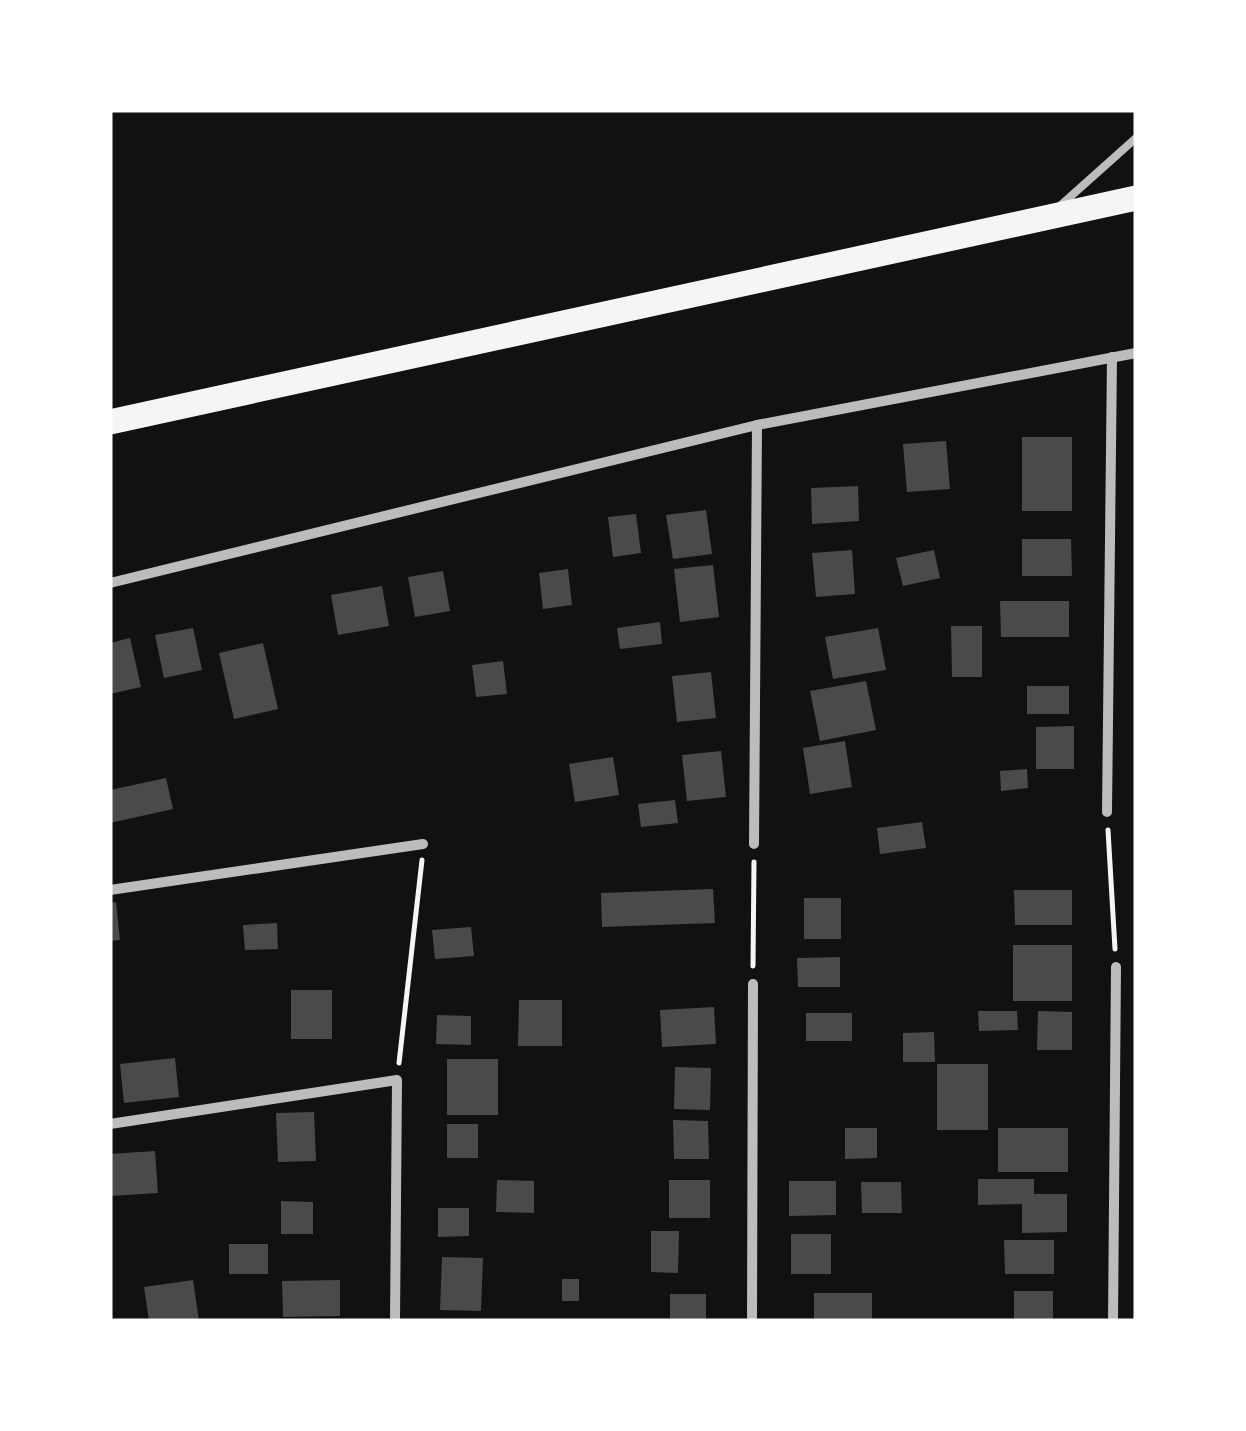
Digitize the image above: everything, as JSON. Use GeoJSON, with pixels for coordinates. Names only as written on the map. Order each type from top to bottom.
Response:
{"type":"FeatureCollection","features":[{"type":"Feature","properties":{"kind":"main road"},"geometry":{"type":"LineString","coordinates":[[110,422],[1136,198]]}},
{"type":"Feature","properties":{"kind":"street"},"geometry":{"type":"LineString","coordinates":[[110,583],[757,425],[1136,353]]}},
{"type":"Feature","properties":{"kind":"street"},"geometry":{"type":"LineString","coordinates":[[1107,812],[1112,358]]}},
{"type":"Feature","properties":{"kind":"street"},"geometry":{"type":"LineString","coordinates":[[754,844],[757,425]]}},
{"type":"Feature","properties":{"kind":"street"},"geometry":{"type":"LineString","coordinates":[[110,890],[424,844]]}},
{"type":"Feature","properties":{"kind":"street"},"geometry":{"type":"LineString","coordinates":[[1113,1321],[1116,967]]}},
{"type":"Feature","properties":{"kind":"street"},"geometry":{"type":"LineString","coordinates":[[752,1321],[753,984]]}},
{"type":"Feature","properties":{"kind":"street"},"geometry":{"type":"LineString","coordinates":[[110,1124],[397,1080],[395,1321]]}},
{"type":"Feature","properties":{"kind":"lane"},"geometry":{"type":"LineString","coordinates":[[1047,218],[1136,138]]}},
{"type":"Feature","properties":{"kind":"path"},"geometry":{"type":"LineString","coordinates":[[1107,812],[1116,967]]}},
{"type":"Feature","properties":{"kind":"path"},"geometry":{"type":"LineString","coordinates":[[397,1080],[424,844]]}},
{"type":"Feature","properties":{"kind":"path"},"geometry":{"type":"LineString","coordinates":[[753,984],[754,844]]}},
{"type":"Feature","properties":{"kind":"building"},"geometry":{"type":"Polygon","coordinates":[[[1022,437],[1072,437],[1072,511],[1022,511],[1022,437]]]}},
{"type":"Feature","properties":{"kind":"building"},"geometry":{"type":"Polygon","coordinates":[[[946,441],[950,489],[907,492],[903,444],[946,441]]]}},
{"type":"Feature","properties":{"kind":"building"},"geometry":{"type":"Polygon","coordinates":[[[858,486],[859,521],[812,524],[811,488],[858,486]]]}},
{"type":"Feature","properties":{"kind":"building"},"geometry":{"type":"Polygon","coordinates":[[[706,510],[712,554],[673,559],[666,515],[706,510]]]}},
{"type":"Feature","properties":{"kind":"building"},"geometry":{"type":"Polygon","coordinates":[[[636,514],[641,553],[613,557],[608,517],[636,514]]]}},
{"type":"Feature","properties":{"kind":"building"},"geometry":{"type":"Polygon","coordinates":[[[1022,539],[1071,539],[1072,576],[1022,576],[1022,539]]]}},
{"type":"Feature","properties":{"kind":"building"},"geometry":{"type":"Polygon","coordinates":[[[852,550],[855,594],[816,597],[812,553],[852,550]]]}},
{"type":"Feature","properties":{"kind":"building"},"geometry":{"type":"Polygon","coordinates":[[[934,550],[940,578],[903,586],[896,558],[934,550]]]}},
{"type":"Feature","properties":{"kind":"building"},"geometry":{"type":"Polygon","coordinates":[[[713,565],[719,617],[680,622],[674,569],[713,565]]]}},
{"type":"Feature","properties":{"kind":"building"},"geometry":{"type":"Polygon","coordinates":[[[568,569],[572,605],[543,609],[539,573],[568,569]]]}},
{"type":"Feature","properties":{"kind":"building"},"geometry":{"type":"Polygon","coordinates":[[[443,571],[450,611],[415,617],[408,577],[443,571]]]}},
{"type":"Feature","properties":{"kind":"building"},"geometry":{"type":"Polygon","coordinates":[[[382,586],[389,626],[338,635],[331,595],[382,586]]]}},
{"type":"Feature","properties":{"kind":"building"},"geometry":{"type":"Polygon","coordinates":[[[1000,601],[1069,601],[1069,637],[1001,637],[1000,601]]]}},
{"type":"Feature","properties":{"kind":"building"},"geometry":{"type":"Polygon","coordinates":[[[660,622],[662,644],[620,649],[617,628],[660,622]]]}},
{"type":"Feature","properties":{"kind":"building"},"geometry":{"type":"Polygon","coordinates":[[[951,626],[982,626],[982,677],[952,677],[951,626]]]}},
{"type":"Feature","properties":{"kind":"building"},"geometry":{"type":"Polygon","coordinates":[[[193,628],[202,670],[164,678],[155,635],[193,628]]]}},
{"type":"Feature","properties":{"kind":"building"},"geometry":{"type":"Polygon","coordinates":[[[878,628],[886,670],[833,679],[825,637],[878,628]]]}},
{"type":"Feature","properties":{"kind":"building"},"geometry":{"type":"Polygon","coordinates":[[[130,638],[141,687],[110,694],[110,643],[130,638]]]}},
{"type":"Feature","properties":{"kind":"building"},"geometry":{"type":"Polygon","coordinates":[[[263,643],[278,709],[234,719],[219,653],[263,643]]]}},
{"type":"Feature","properties":{"kind":"building"},"geometry":{"type":"Polygon","coordinates":[[[503,661],[507,694],[476,697],[472,665],[503,661]]]}},
{"type":"Feature","properties":{"kind":"building"},"geometry":{"type":"Polygon","coordinates":[[[711,672],[716,718],[677,722],[672,676],[711,672]]]}},
{"type":"Feature","properties":{"kind":"building"},"geometry":{"type":"Polygon","coordinates":[[[866,681],[876,730],[820,741],[810,691],[866,681]]]}},
{"type":"Feature","properties":{"kind":"building"},"geometry":{"type":"Polygon","coordinates":[[[1027,686],[1069,686],[1069,714],[1027,714],[1027,686]]]}},
{"type":"Feature","properties":{"kind":"building"},"geometry":{"type":"Polygon","coordinates":[[[1074,726],[1074,769],[1036,769],[1036,727],[1074,726]]]}},
{"type":"Feature","properties":{"kind":"building"},"geometry":{"type":"Polygon","coordinates":[[[845,741],[852,787],[810,794],[803,748],[845,741]]]}},
{"type":"Feature","properties":{"kind":"building"},"geometry":{"type":"Polygon","coordinates":[[[721,751],[726,797],[687,801],[682,755],[721,751]]]}},
{"type":"Feature","properties":{"kind":"building"},"geometry":{"type":"Polygon","coordinates":[[[613,757],[619,795],[575,802],[569,764],[613,757]]]}},
{"type":"Feature","properties":{"kind":"building"},"geometry":{"type":"Polygon","coordinates":[[[1027,769],[1028,788],[1001,791],[1000,771],[1027,769]]]}},
{"type":"Feature","properties":{"kind":"building"},"geometry":{"type":"Polygon","coordinates":[[[166,778],[173,809],[110,823],[110,790],[166,778]]]}},
{"type":"Feature","properties":{"kind":"building"},"geometry":{"type":"Polygon","coordinates":[[[675,800],[678,823],[641,827],[638,804],[675,800]]]}},
{"type":"Feature","properties":{"kind":"building"},"geometry":{"type":"Polygon","coordinates":[[[922,822],[926,848],[880,854],[877,828],[922,822]]]}},
{"type":"Feature","properties":{"kind":"building"},"geometry":{"type":"Polygon","coordinates":[[[713,889],[715,923],[602,927],[601,893],[713,889]]]}},
{"type":"Feature","properties":{"kind":"building"},"geometry":{"type":"Polygon","coordinates":[[[1014,890],[1072,890],[1072,925],[1015,925],[1014,890]]]}},
{"type":"Feature","properties":{"kind":"building"},"geometry":{"type":"Polygon","coordinates":[[[804,898],[841,898],[841,939],[804,939],[804,898]]]}},
{"type":"Feature","properties":{"kind":"building"},"geometry":{"type":"Polygon","coordinates":[[[116,902],[120,940],[110,941],[110,903],[116,902]]]}},
{"type":"Feature","properties":{"kind":"building"},"geometry":{"type":"Polygon","coordinates":[[[277,923],[278,949],[245,950],[243,925],[277,923]]]}},
{"type":"Feature","properties":{"kind":"building"},"geometry":{"type":"Polygon","coordinates":[[[471,927],[474,956],[435,959],[432,930],[471,927]]]}},
{"type":"Feature","properties":{"kind":"building"},"geometry":{"type":"Polygon","coordinates":[[[1013,945],[1072,945],[1072,1001],[1013,1001],[1013,945]]]}},
{"type":"Feature","properties":{"kind":"building"},"geometry":{"type":"Polygon","coordinates":[[[840,957],[840,987],[798,987],[797,958],[840,957]]]}},
{"type":"Feature","properties":{"kind":"building"},"geometry":{"type":"Polygon","coordinates":[[[291,990],[332,990],[332,1039],[291,1039],[291,990]]]}},
{"type":"Feature","properties":{"kind":"building"},"geometry":{"type":"Polygon","coordinates":[[[519,1000],[562,1000],[562,1046],[518,1046],[519,1000]]]}},
{"type":"Feature","properties":{"kind":"building"},"geometry":{"type":"Polygon","coordinates":[[[714,1007],[716,1044],[662,1047],[660,1010],[714,1007]]]}},
{"type":"Feature","properties":{"kind":"building"},"geometry":{"type":"Polygon","coordinates":[[[978,1011],[1017,1011],[1018,1030],[979,1031],[978,1011]]]}},
{"type":"Feature","properties":{"kind":"building"},"geometry":{"type":"Polygon","coordinates":[[[1038,1011],[1072,1012],[1072,1050],[1037,1050],[1038,1011]]]}},
{"type":"Feature","properties":{"kind":"building"},"geometry":{"type":"Polygon","coordinates":[[[806,1013],[852,1013],[852,1041],[806,1041],[806,1013]]]}},
{"type":"Feature","properties":{"kind":"building"},"geometry":{"type":"Polygon","coordinates":[[[437,1015],[471,1016],[471,1045],[436,1044],[437,1015]]]}},
{"type":"Feature","properties":{"kind":"building"},"geometry":{"type":"Polygon","coordinates":[[[934,1032],[935,1062],[903,1062],[903,1033],[934,1032]]]}},
{"type":"Feature","properties":{"kind":"building"},"geometry":{"type":"Polygon","coordinates":[[[175,1058],[179,1097],[124,1103],[120,1064],[175,1058]]]}},
{"type":"Feature","properties":{"kind":"building"},"geometry":{"type":"Polygon","coordinates":[[[447,1059],[498,1059],[498,1115],[447,1115],[447,1059]]]}},
{"type":"Feature","properties":{"kind":"building"},"geometry":{"type":"Polygon","coordinates":[[[937,1064],[988,1064],[988,1130],[937,1130],[937,1064]]]}},
{"type":"Feature","properties":{"kind":"building"},"geometry":{"type":"Polygon","coordinates":[[[675,1067],[711,1068],[710,1110],[674,1109],[675,1067]]]}},
{"type":"Feature","properties":{"kind":"building"},"geometry":{"type":"Polygon","coordinates":[[[314,1112],[316,1161],[278,1162],[276,1113],[314,1112]]]}},
{"type":"Feature","properties":{"kind":"building"},"geometry":{"type":"Polygon","coordinates":[[[673,1120],[708,1121],[709,1159],[674,1159],[673,1120]]]}},
{"type":"Feature","properties":{"kind":"building"},"geometry":{"type":"Polygon","coordinates":[[[447,1124],[478,1124],[478,1158],[447,1158],[447,1124]]]}},
{"type":"Feature","properties":{"kind":"building"},"geometry":{"type":"Polygon","coordinates":[[[845,1128],[877,1128],[877,1158],[845,1159],[845,1128]]]}},
{"type":"Feature","properties":{"kind":"building"},"geometry":{"type":"Polygon","coordinates":[[[998,1128],[1068,1128],[1068,1172],[998,1172],[998,1128]]]}},
{"type":"Feature","properties":{"kind":"building"},"geometry":{"type":"Polygon","coordinates":[[[155,1151],[158,1193],[110,1196],[110,1154],[155,1151]]]}},
{"type":"Feature","properties":{"kind":"building"},"geometry":{"type":"Polygon","coordinates":[[[978,1179],[1034,1179],[1034,1194],[1067,1194],[1067,1232],[1022,1233],[1022,1204],[978,1205],[978,1179]]]}},
{"type":"Feature","properties":{"kind":"building"},"geometry":{"type":"Polygon","coordinates":[[[497,1180],[534,1181],[534,1213],[496,1212],[497,1180]]]}},
{"type":"Feature","properties":{"kind":"building"},"geometry":{"type":"Polygon","coordinates":[[[669,1180],[710,1180],[710,1218],[669,1218],[669,1180]]]}},
{"type":"Feature","properties":{"kind":"building"},"geometry":{"type":"Polygon","coordinates":[[[789,1181],[836,1181],[836,1215],[789,1216],[789,1181]]]}},
{"type":"Feature","properties":{"kind":"building"},"geometry":{"type":"Polygon","coordinates":[[[861,1182],[901,1182],[902,1213],[862,1213],[861,1182]]]}},
{"type":"Feature","properties":{"kind":"building"},"geometry":{"type":"Polygon","coordinates":[[[281,1201],[313,1202],[313,1234],[281,1234],[281,1201]]]}},
{"type":"Feature","properties":{"kind":"building"},"geometry":{"type":"Polygon","coordinates":[[[438,1208],[469,1208],[469,1236],[438,1237],[438,1208]]]}},
{"type":"Feature","properties":{"kind":"building"},"geometry":{"type":"Polygon","coordinates":[[[651,1231],[679,1231],[678,1273],[651,1272],[651,1231]]]}},
{"type":"Feature","properties":{"kind":"building"},"geometry":{"type":"Polygon","coordinates":[[[791,1234],[831,1234],[831,1274],[791,1274],[791,1234]]]}},
{"type":"Feature","properties":{"kind":"building"},"geometry":{"type":"Polygon","coordinates":[[[1004,1240],[1054,1240],[1054,1274],[1005,1274],[1004,1240]]]}},
{"type":"Feature","properties":{"kind":"building"},"geometry":{"type":"Polygon","coordinates":[[[229,1244],[268,1244],[268,1274],[229,1274],[229,1244]]]}},
{"type":"Feature","properties":{"kind":"building"},"geometry":{"type":"Polygon","coordinates":[[[442,1257],[483,1258],[481,1311],[440,1310],[442,1257]]]}},
{"type":"Feature","properties":{"kind":"building"},"geometry":{"type":"Polygon","coordinates":[[[562,1279],[579,1279],[579,1301],[562,1301],[562,1279]]]}},
{"type":"Feature","properties":{"kind":"building"},"geometry":{"type":"Polygon","coordinates":[[[193,1280],[199,1321],[149,1321],[144,1287],[193,1280]]]}},
{"type":"Feature","properties":{"kind":"building"},"geometry":{"type":"Polygon","coordinates":[[[340,1280],[340,1316],[283,1317],[282,1281],[340,1280]]]}},
{"type":"Feature","properties":{"kind":"building"},"geometry":{"type":"Polygon","coordinates":[[[1014,1291],[1053,1291],[1053,1321],[1014,1321],[1014,1291]]]}},
{"type":"Feature","properties":{"kind":"building"},"geometry":{"type":"Polygon","coordinates":[[[814,1293],[872,1293],[872,1321],[814,1321],[814,1293]]]}},
{"type":"Feature","properties":{"kind":"building"},"geometry":{"type":"Polygon","coordinates":[[[670,1294],[706,1294],[706,1321],[670,1321],[670,1294]]]}}]}
